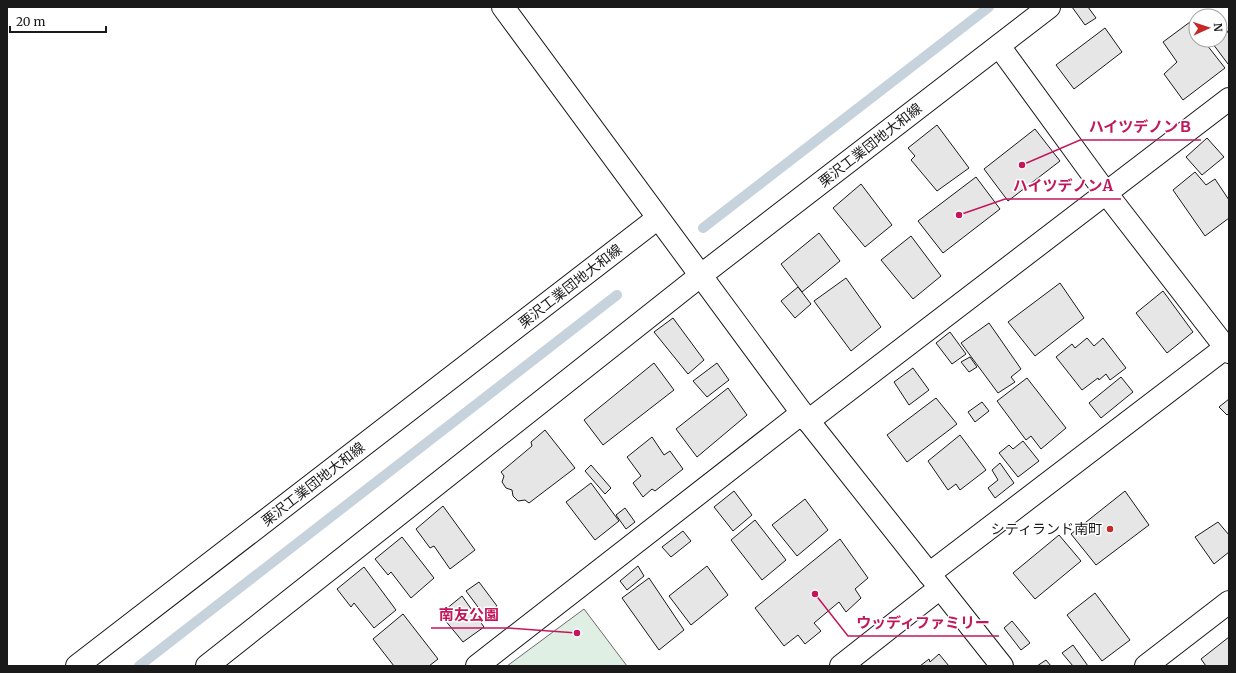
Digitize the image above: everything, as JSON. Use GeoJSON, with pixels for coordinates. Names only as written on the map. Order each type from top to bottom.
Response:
{"type":"FeatureCollection","features":[{"type":"Feature","properties":{"kind":"street"},"geometry":{"type":"LineString","coordinates":[[503,7],[805,417],[1002,666]]}},
{"type":"Feature","properties":{"kind":"street","name":"栗沢工業団地大和線"},"geometry":{"type":"LineString","coordinates":[[209,665],[700,276],[1049,7]]}},
{"type":"Feature","properties":{"kind":"street"},"geometry":{"type":"LineString","coordinates":[[841,666],[935,581],[1228,348],[1106,193],[999,46]]}},
{"type":"Feature","properties":{"kind":"street"},"geometry":{"type":"LineString","coordinates":[[477,666],[805,417],[1106,193],[1229,99]]}},
{"type":"Feature","properties":{"kind":"street","name":"栗沢工業団地大和線"},"geometry":{"type":"LineString","coordinates":[[77,666],[658,218]]}},
{"type":"Feature","properties":{"kind":"street"},"geometry":{"type":"LineString","coordinates":[[1146,666],[1229,602]]}},
{"type":"Feature","properties":{"kind":"green space"},"geometry":{"type":"Polygon","coordinates":[[[584,609],[627,666],[507,666],[584,609]]]}},
{"type":"Feature","properties":{"kind":"building"},"geometry":{"type":"Polygon","coordinates":[[[1072,7],[1088,7],[1096,18],[1085,25],[1072,7]]]}},
{"type":"Feature","properties":{"kind":"building"},"geometry":{"type":"Polygon","coordinates":[[[1188,23],[1188,48],[1209,48],[1225,68],[1183,100],[1164,74],[1177,62],[1163,42],[1188,23]]]}},
{"type":"Feature","properties":{"kind":"building"},"geometry":{"type":"Polygon","coordinates":[[[1105,28],[1122,52],[1074,89],[1056,65],[1105,28]]]}},
{"type":"Feature","properties":{"kind":"building"},"geometry":{"type":"Polygon","coordinates":[[[1228,32],[1229,63],[1228,64],[1216,48],[1228,48],[1228,32]]]}},
{"type":"Feature","properties":{"kind":"building"},"geometry":{"type":"Polygon","coordinates":[[[937,125],[969,168],[937,191],[911,160],[915,156],[908,148],[937,125]]]}},
{"type":"Feature","properties":{"kind":"building"},"geometry":{"type":"Polygon","coordinates":[[[1035,129],[1060,161],[1008,201],[984,169],[1035,129]]]}},
{"type":"Feature","properties":{"kind":"building"},"geometry":{"type":"Polygon","coordinates":[[[1207,138],[1224,157],[1202,175],[1186,157],[1207,138]]]}},
{"type":"Feature","properties":{"kind":"building"},"geometry":{"type":"Polygon","coordinates":[[[1195,172],[1206,185],[1215,179],[1229,200],[1229,218],[1205,236],[1173,190],[1195,172]]]}},
{"type":"Feature","properties":{"kind":"building"},"geometry":{"type":"Polygon","coordinates":[[[976,177],[1000,209],[943,253],[918,221],[976,177]]]}},
{"type":"Feature","properties":{"kind":"building"},"geometry":{"type":"Polygon","coordinates":[[[861,184],[892,225],[865,247],[833,208],[861,184]]]}},
{"type":"Feature","properties":{"kind":"building"},"geometry":{"type":"Polygon","coordinates":[[[819,233],[840,261],[802,292],[781,264],[819,233]]]}},
{"type":"Feature","properties":{"kind":"building"},"geometry":{"type":"Polygon","coordinates":[[[911,236],[941,276],[913,299],[881,260],[911,236]]]}},
{"type":"Feature","properties":{"kind":"building"},"geometry":{"type":"Polygon","coordinates":[[[846,278],[881,327],[851,351],[814,301],[846,278]]]}},
{"type":"Feature","properties":{"kind":"building"},"geometry":{"type":"Polygon","coordinates":[[[1060,283],[1084,318],[1035,356],[1008,322],[1060,283]]]}},
{"type":"Feature","properties":{"kind":"building"},"geometry":{"type":"Polygon","coordinates":[[[798,287],[811,304],[795,318],[781,301],[798,287]]]}},
{"type":"Feature","properties":{"kind":"building"},"geometry":{"type":"Polygon","coordinates":[[[1163,291],[1193,332],[1167,353],[1136,313],[1163,291]]]}},
{"type":"Feature","properties":{"kind":"building"},"geometry":{"type":"Polygon","coordinates":[[[673,318],[704,360],[688,374],[654,332],[673,318]]]}},
{"type":"Feature","properties":{"kind":"building"},"geometry":{"type":"Polygon","coordinates":[[[989,323],[1021,369],[1011,377],[1015,382],[998,393],[961,343],[989,323]]]}},
{"type":"Feature","properties":{"kind":"building"},"geometry":{"type":"Polygon","coordinates":[[[950,332],[966,354],[952,364],[936,343],[950,332]]]}},
{"type":"Feature","properties":{"kind":"building"},"geometry":{"type":"Polygon","coordinates":[[[1087,338],[1094,346],[1103,338],[1126,368],[1110,380],[1106,374],[1099,380],[1098,378],[1082,390],[1056,357],[1072,344],[1075,348],[1087,338]]]}},
{"type":"Feature","properties":{"kind":"building"},"geometry":{"type":"Polygon","coordinates":[[[970,357],[977,367],[969,372],[961,362],[970,357]]]}},
{"type":"Feature","properties":{"kind":"building"},"geometry":{"type":"Polygon","coordinates":[[[654,363],[674,390],[603,445],[584,420],[654,363]]]}},
{"type":"Feature","properties":{"kind":"building"},"geometry":{"type":"Polygon","coordinates":[[[717,363],[729,380],[707,397],[693,381],[717,363]]]}},
{"type":"Feature","properties":{"kind":"building"},"geometry":{"type":"Polygon","coordinates":[[[913,368],[929,390],[909,405],[894,382],[913,368]]]}},
{"type":"Feature","properties":{"kind":"building"},"geometry":{"type":"Polygon","coordinates":[[[1121,377],[1133,392],[1101,418],[1089,403],[1121,377]]]}},
{"type":"Feature","properties":{"kind":"building"},"geometry":{"type":"Polygon","coordinates":[[[1027,378],[1066,428],[1041,449],[1031,436],[1026,440],[997,401],[1027,378]]]}},
{"type":"Feature","properties":{"kind":"building"},"geometry":{"type":"Polygon","coordinates":[[[728,388],[747,415],[697,457],[676,429],[728,388]]]}},
{"type":"Feature","properties":{"kind":"building"},"geometry":{"type":"Polygon","coordinates":[[[936,398],[957,424],[907,462],[887,435],[936,398]]]}},
{"type":"Feature","properties":{"kind":"building"},"geometry":{"type":"Polygon","coordinates":[[[1229,399],[1229,413],[1227,415],[1219,407],[1229,399]]]}},
{"type":"Feature","properties":{"kind":"building"},"geometry":{"type":"Polygon","coordinates":[[[982,402],[989,411],[975,422],[968,412],[982,402]]]}},
{"type":"Feature","properties":{"kind":"building"},"geometry":{"type":"Polygon","coordinates":[[[545,430],[575,468],[529,503],[525,500],[518,501],[513,496],[512,490],[506,488],[502,482],[504,476],[501,472],[532,446],[531,442],[545,430]]]}},
{"type":"Feature","properties":{"kind":"building"},"geometry":{"type":"Polygon","coordinates":[[[960,435],[986,470],[960,490],[956,484],[948,490],[928,461],[960,435]]]}},
{"type":"Feature","properties":{"kind":"building"},"geometry":{"type":"Polygon","coordinates":[[[652,437],[664,455],[670,451],[683,469],[655,491],[652,489],[643,497],[633,483],[641,476],[627,457],[652,437]]]}},
{"type":"Feature","properties":{"kind":"building"},"geometry":{"type":"Polygon","coordinates":[[[1023,441],[1039,461],[1018,477],[999,453],[1009,445],[1013,449],[1023,441]]]}},
{"type":"Feature","properties":{"kind":"building"},"geometry":{"type":"Polygon","coordinates":[[[1000,463],[1014,483],[995,498],[988,488],[998,480],[992,470],[1000,463]]]}},
{"type":"Feature","properties":{"kind":"building"},"geometry":{"type":"Polygon","coordinates":[[[591,465],[611,488],[605,494],[585,471],[591,465]]]}},
{"type":"Feature","properties":{"kind":"building"},"geometry":{"type":"Polygon","coordinates":[[[591,483],[619,521],[595,540],[566,502],[591,483]]]}},
{"type":"Feature","properties":{"kind":"building"},"geometry":{"type":"Polygon","coordinates":[[[734,491],[752,515],[733,531],[714,507],[734,491]]]}},
{"type":"Feature","properties":{"kind":"building","name":"シティランド南町"},"geometry":{"type":"Polygon","coordinates":[[[1125,491],[1149,525],[1096,565],[1071,534],[1125,491]]]}},
{"type":"Feature","properties":{"kind":"building"},"geometry":{"type":"Polygon","coordinates":[[[805,499],[828,530],[797,556],[772,525],[805,499]]]}},
{"type":"Feature","properties":{"kind":"building"},"geometry":{"type":"Polygon","coordinates":[[[443,506],[475,550],[450,569],[434,546],[430,548],[416,529],[443,506]]]}},
{"type":"Feature","properties":{"kind":"building"},"geometry":{"type":"Polygon","coordinates":[[[625,508],[635,522],[626,529],[616,515],[625,508]]]}},
{"type":"Feature","properties":{"kind":"building"},"geometry":{"type":"Polygon","coordinates":[[[755,520],[786,560],[762,580],[731,540],[755,520]]]}},
{"type":"Feature","properties":{"kind":"building"},"geometry":{"type":"Polygon","coordinates":[[[1218,522],[1229,535],[1229,552],[1214,564],[1195,537],[1218,522]]]}},
{"type":"Feature","properties":{"kind":"building"},"geometry":{"type":"Polygon","coordinates":[[[683,531],[691,541],[671,557],[662,547],[683,531]]]}},
{"type":"Feature","properties":{"kind":"building"},"geometry":{"type":"Polygon","coordinates":[[[1059,535],[1081,561],[1035,599],[1013,573],[1059,535]]]}},
{"type":"Feature","properties":{"kind":"building"},"geometry":{"type":"Polygon","coordinates":[[[402,537],[434,578],[411,598],[391,572],[388,575],[375,559],[402,537]]]}},
{"type":"Feature","properties":{"kind":"building"},"geometry":{"type":"Polygon","coordinates":[[[840,539],[868,578],[855,589],[861,598],[846,612],[839,602],[814,623],[821,631],[805,644],[798,635],[784,646],[755,608],[840,539]]]}},
{"type":"Feature","properties":{"kind":"building"},"geometry":{"type":"Polygon","coordinates":[[[638,566],[644,576],[627,590],[620,581],[638,566]]]}},
{"type":"Feature","properties":{"kind":"building"},"geometry":{"type":"Polygon","coordinates":[[[707,566],[728,595],[691,625],[669,596],[707,566]]]}},
{"type":"Feature","properties":{"kind":"building"},"geometry":{"type":"Polygon","coordinates":[[[364,567],[396,610],[374,628],[354,603],[351,607],[337,589],[364,567]]]}},
{"type":"Feature","properties":{"kind":"building"},"geometry":{"type":"Polygon","coordinates":[[[649,578],[684,630],[659,650],[622,598],[649,578]]]}},
{"type":"Feature","properties":{"kind":"building"},"geometry":{"type":"Polygon","coordinates":[[[479,582],[497,606],[484,615],[466,591],[479,582]]]}},
{"type":"Feature","properties":{"kind":"building"},"geometry":{"type":"Polygon","coordinates":[[[1095,593],[1130,640],[1102,661],[1067,615],[1095,593]]]}},
{"type":"Feature","properties":{"kind":"building"},"geometry":{"type":"Polygon","coordinates":[[[462,596],[484,627],[463,642],[440,614],[462,596]]]}},
{"type":"Feature","properties":{"kind":"building"},"geometry":{"type":"Polygon","coordinates":[[[403,614],[438,659],[429,666],[394,666],[373,639],[403,614]]]}},
{"type":"Feature","properties":{"kind":"building"},"geometry":{"type":"Polygon","coordinates":[[[1012,621],[1030,643],[1021,650],[1004,628],[1012,621]]]}},
{"type":"Feature","properties":{"kind":"building"},"geometry":{"type":"Polygon","coordinates":[[[1229,637],[1229,666],[1206,666],[1201,659],[1229,637]]]}},
{"type":"Feature","properties":{"kind":"building"},"geometry":{"type":"Polygon","coordinates":[[[1073,645],[1088,666],[1073,666],[1062,653],[1073,645]]]}},
{"type":"Feature","properties":{"kind":"building"},"geometry":{"type":"Polygon","coordinates":[[[939,654],[949,666],[920,666],[929,659],[930,662],[939,654]]]}},
{"type":"Feature","properties":{"kind":"building"},"geometry":{"type":"Polygon","coordinates":[[[1046,660],[1051,666],[1037,666],[1046,660]]]}},
{"type":"Feature","properties":{"kind":"waterway"},"geometry":{"type":"LineString","coordinates":[[703,228],[989,7]]}},
{"type":"Feature","properties":{"kind":"waterway"},"geometry":{"type":"LineString","coordinates":[[139,666],[617,295]]}},
{"type":"Feature","properties":{"kind":"place","name":"ハイツデノンＢ"},"geometry":{"type":"Point","coordinates":[1022,165]}},
{"type":"Feature","properties":{"kind":"place","name":"ハイツデノンA"},"geometry":{"type":"Point","coordinates":[959,215]}},
{"type":"Feature","properties":{"kind":"place","name":"シティランド南町"},"geometry":{"type":"Point","coordinates":[1110,529]}},
{"type":"Feature","properties":{"kind":"place","name":"ウッディファミリー"},"geometry":{"type":"Point","coordinates":[815,594]}},
{"type":"Feature","properties":{"kind":"place","name":"南友公園"},"geometry":{"type":"Point","coordinates":[577,633]}}]}
